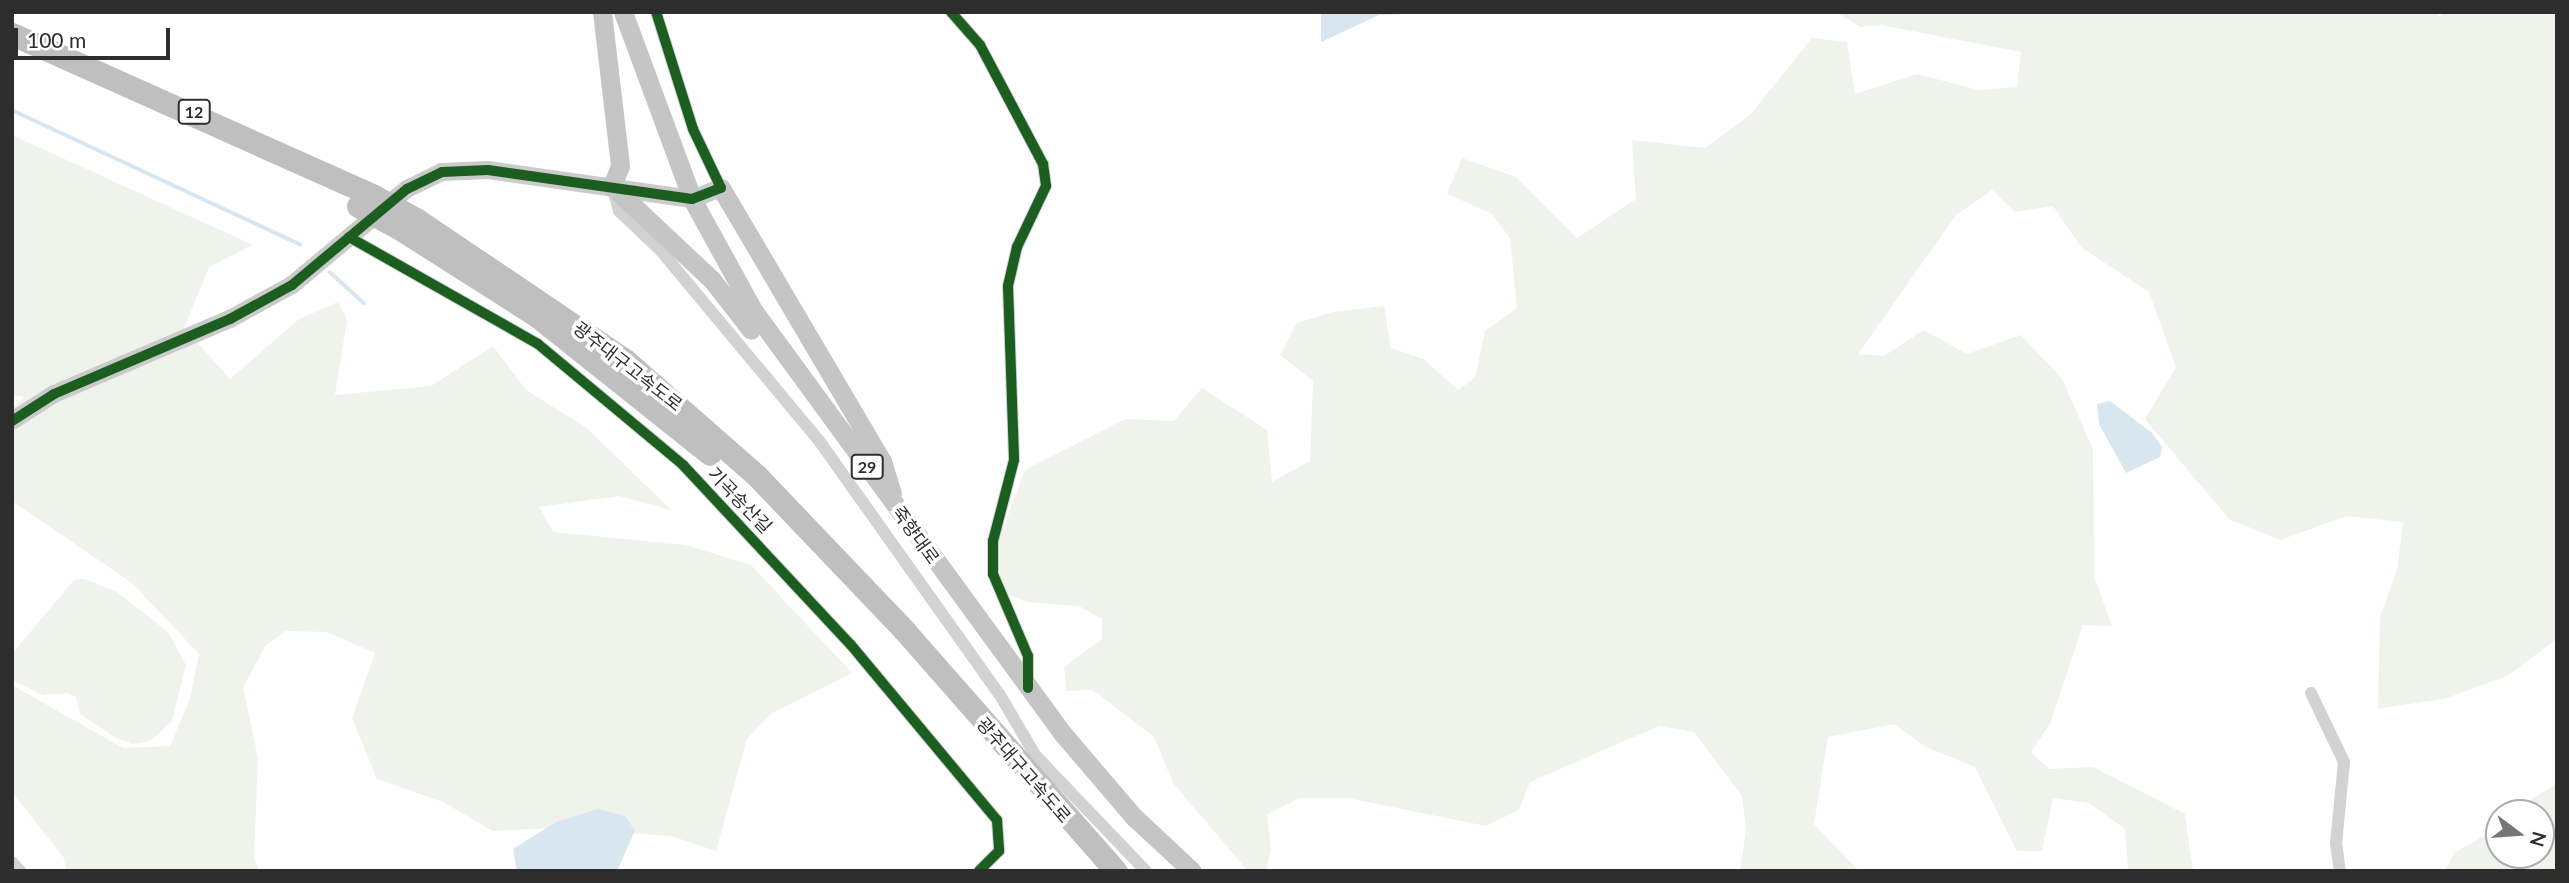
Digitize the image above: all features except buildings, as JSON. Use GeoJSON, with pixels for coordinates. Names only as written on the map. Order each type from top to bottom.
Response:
{"type":"FeatureCollection","features":[{"type":"Feature","properties":{"kind":"highway","name":"광주대구고속도로"},"geometry":{"type":"LineString","coordinates":[[12,34],[366,201],[409,224],[625,360],[757,476],[904,630],[1116,871]]}},
{"type":"Feature","properties":{"kind":"highway","name":"광주대구고속도로"},"geometry":{"type":"LineString","coordinates":[[12,50],[366,201]]}},
{"type":"Feature","properties":{"kind":"highway","name":"광주대구고속도로"},"geometry":{"type":"LineString","coordinates":[[409,224],[537,316],[745,486],[892,639],[1097,871]]}},
{"type":"Feature","properties":{"kind":"main road"},"geometry":{"type":"LineString","coordinates":[[602,12],[619,154],[612,186],[712,280],[790,384],[844,436]]}},
{"type":"Feature","properties":{"kind":"main road","name":"죽향대로"},"geometry":{"type":"LineString","coordinates":[[624,12],[692,199],[753,310],[1028,688],[1134,817],[1192,871]]}},
{"type":"Feature","properties":{"kind":"main road"},"geometry":{"type":"LineString","coordinates":[[721,188],[882,461],[897,508]]}},
{"type":"Feature","properties":{"kind":"street"},"geometry":{"type":"LineString","coordinates":[[12,421],[54,394],[230,319],[292,285],[407,189],[442,172],[488,170],[692,199],[721,188],[693,129],[656,12]]}},
{"type":"Feature","properties":{"kind":"street"},"geometry":{"type":"LineString","coordinates":[[951,12],[980,45],[1043,164],[1041,203],[1017,247],[1008,286],[1014,460],[993,541],[993,574],[1028,656],[1028,688]]}},
{"type":"Feature","properties":{"kind":"street"},"geometry":{"type":"LineString","coordinates":[[612,186],[619,211],[736,339],[835,463],[1000,695],[1035,755],[1146,871]]}},
{"type":"Feature","properties":{"kind":"street","name":"기곡송산길"},"geometry":{"type":"LineString","coordinates":[[349,237],[538,344],[683,465],[851,645],[997,820],[999,851],[984,870]]}},
{"type":"Feature","properties":{"kind":"street"},"geometry":{"type":"LineString","coordinates":[[2311,693],[2344,762],[2336,843],[2340,871]]}},
{"type":"Feature","properties":{"kind":"street"},"geometry":{"type":"LineString","coordinates":[[12,862],[20,871]]}},
{"type":"Feature","properties":{"kind":"shaded area"},"geometry":{"type":"Polygon","coordinates":[[[1321,12],[1448,12],[1379,15],[1321,42],[1321,12]]]}},
{"type":"Feature","properties":{"kind":"shaded area"},"geometry":{"type":"Polygon","coordinates":[[[1836,12],[2436,12],[2440,17],[2443,12],[2557,12],[2557,639],[2507,676],[2447,698],[2378,709],[2380,617],[2397,570],[2403,522],[2347,516],[2280,540],[2229,519],[2145,419],[2176,367],[2149,292],[2081,247],[2053,206],[2015,212],[1992,190],[1956,215],[1858,354],[1884,356],[1924,330],[1967,354],[2021,335],[2062,379],[2093,449],[2094,576],[2112,626],[2083,625],[2050,724],[2031,752],[2049,769],[2093,767],[2185,814],[2193,871],[2128,871],[2125,829],[2089,803],[2053,798],[2042,851],[2017,851],[1975,767],[1926,747],[1894,724],[1828,737],[1814,824],[1859,871],[1740,871],[1746,830],[1742,796],[1694,732],[1659,726],[1530,782],[1519,810],[1486,826],[1348,798],[1300,798],[1267,814],[1271,850],[1266,871],[1248,871],[1173,783],[1154,737],[1093,690],[1066,691],[1064,667],[1102,639],[1102,619],[1079,606],[1027,602],[1002,592],[997,544],[1025,470],[1125,419],[1174,421],[1202,388],[1267,430],[1272,482],[1310,461],[1313,381],[1280,355],[1297,323],[1333,312],[1384,306],[1391,348],[1423,359],[1458,390],[1475,378],[1485,331],[1517,308],[1510,238],[1491,213],[1447,194],[1462,158],[1516,177],[1577,238],[1636,199],[1632,140],[1705,148],[1750,115],[1812,38],[1847,42],[1855,94],[1917,74],[1979,90],[2017,87],[2021,52],[1881,25],[1861,27],[1836,12]]]}},
{"type":"Feature","properties":{"kind":"shaded area"},"geometry":{"type":"Polygon","coordinates":[[[12,135],[253,245],[209,267],[184,328],[230,379],[299,319],[338,302],[347,320],[335,395],[431,386],[493,346],[526,390],[587,428],[671,510],[619,496],[539,507],[553,532],[686,545],[751,565],[852,673],[772,713],[747,739],[716,851],[671,836],[555,828],[493,831],[443,802],[377,779],[352,718],[375,653],[327,632],[286,631],[266,645],[243,687],[258,758],[254,857],[259,871],[66,871],[64,858],[12,792],[12,685],[123,748],[170,746],[190,699],[199,654],[132,583],[12,501],[12,409],[25,397],[12,395],[12,135]]]}},
{"type":"Feature","properties":{"kind":"shaded area"},"geometry":{"type":"Polygon","coordinates":[[[2110,401],[2152,433],[2162,447],[2160,457],[2126,473],[2099,424],[2097,404],[2110,401]]]}},
{"type":"Feature","properties":{"kind":"shaded area"},"geometry":{"type":"Polygon","coordinates":[[[84,579],[117,592],[168,632],[186,665],[172,721],[150,741],[132,744],[113,736],[80,714],[76,697],[68,693],[43,695],[12,680],[12,654],[74,580],[84,579]]]}},
{"type":"Feature","properties":{"kind":"shaded area"},"geometry":{"type":"Polygon","coordinates":[[[2557,783],[2557,871],[2445,871],[2454,853],[2485,835],[2485,869],[2555,869],[2555,799],[2532,799],[2557,783]]]}},
{"type":"Feature","properties":{"kind":"shaded area"},"geometry":{"type":"Polygon","coordinates":[[[598,809],[625,816],[635,831],[617,871],[517,871],[513,849],[556,822],[598,809]]]}},
{"type":"Feature","properties":{"kind":"waterway"},"geometry":{"type":"LineString","coordinates":[[12,110],[300,244]]}},
{"type":"Feature","properties":{"kind":"waterway"},"geometry":{"type":"LineString","coordinates":[[330,272],[364,303]]}},
{"type":"Feature","properties":{"kind":"cycle path"},"geometry":{"type":"LineString","coordinates":[[12,421],[54,394],[230,319],[292,285],[407,189],[442,172],[488,170],[692,199],[721,188],[693,129],[656,12]]}},
{"type":"Feature","properties":{"kind":"cycle path"},"geometry":{"type":"LineString","coordinates":[[951,12],[980,45],[1043,164],[1046,186],[1017,247],[1008,286],[1014,460],[993,541],[993,574],[1028,656],[1028,688]]}},
{"type":"Feature","properties":{"kind":"cycle path"},"geometry":{"type":"LineString","coordinates":[[349,237],[538,344],[683,465],[851,645],[997,820],[999,851],[979,871]]}}]}
